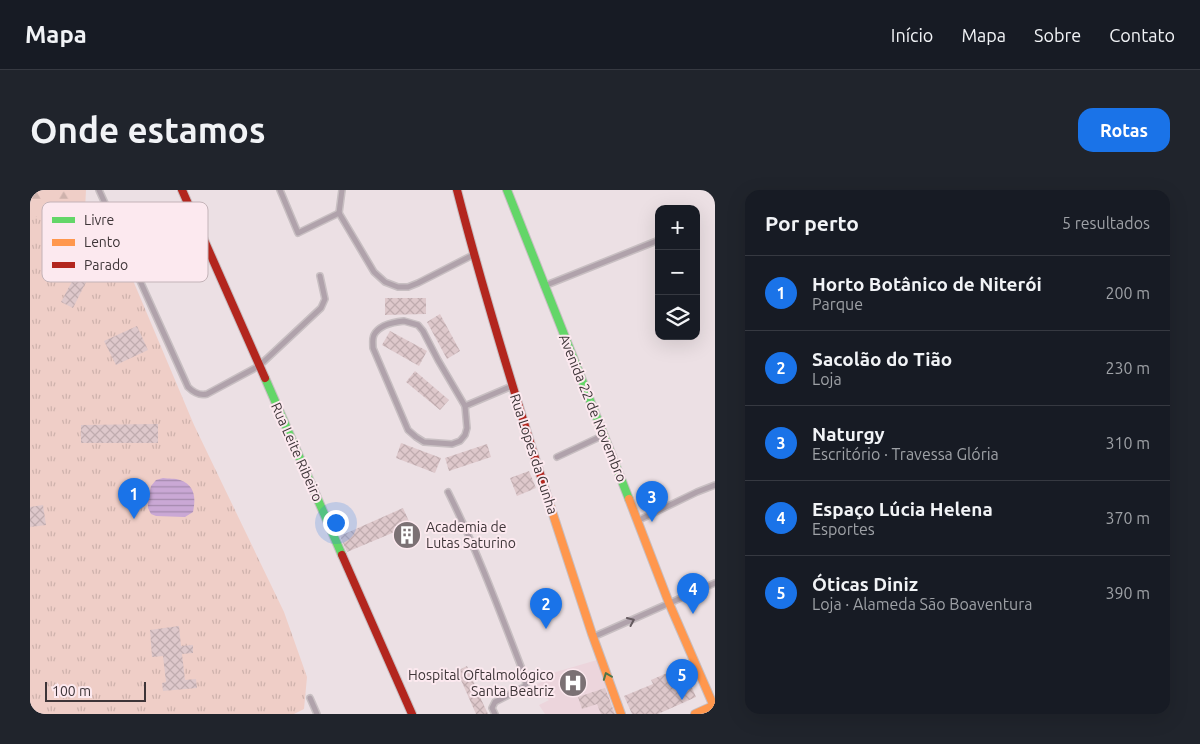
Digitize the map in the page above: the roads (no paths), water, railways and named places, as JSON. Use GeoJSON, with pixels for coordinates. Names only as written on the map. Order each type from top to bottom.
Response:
{"type":"FeatureCollection","features":[{"type":"Feature","properties":{"kind":"main road","name":"Rua Leite Ribeiro"},"geometry":{"type":"LineString","coordinates":[[182,190],[187,202]]}},
{"type":"Feature","properties":{"kind":"main road","name":"Rua Lopes da Cunha"},"geometry":{"type":"LineString","coordinates":[[457,190],[512,386],[593,637],[621,714]]}},
{"type":"Feature","properties":{"kind":"main road","name":"Avenida 22 de Novembro"},"geometry":{"type":"LineString","coordinates":[[507,190],[669,603],[715,706]]}},
{"type":"Feature","properties":{"kind":"main road","name":"Rua Leite Ribeiro"},"geometry":{"type":"LineString","coordinates":[[208,249],[412,714]]}},
{"type":"Feature","properties":{"kind":"main road"},"geometry":{"type":"LineString","coordinates":[[695,714],[715,706]]}},
{"type":"Feature","properties":{"kind":"street"},"geometry":{"type":"LineString","coordinates":[[99,190],[104,202]]}},
{"type":"Feature","properties":{"kind":"street"},"geometry":{"type":"LineString","coordinates":[[280,190],[298,233],[339,213]]}},
{"type":"Feature","properties":{"kind":"street"},"geometry":{"type":"LineString","coordinates":[[342,190],[339,213],[374,272],[385,282],[398,287],[408,287],[474,255]]}},
{"type":"Feature","properties":{"kind":"street"},"geometry":{"type":"LineString","coordinates":[[544,286],[655,242]]}},
{"type":"Feature","properties":{"kind":"street"},"geometry":{"type":"LineString","coordinates":[[141,282],[188,387],[194,392],[204,394],[259,366],[321,308],[325,299],[320,276]]}},
{"type":"Feature","properties":{"kind":"street"},"geometry":{"type":"LineString","coordinates":[[399,322],[418,325],[464,406],[467,428],[465,435],[460,441],[452,444],[433,443],[424,442],[416,437],[408,430],[373,348],[375,333],[383,326],[399,322]]}},
{"type":"Feature","properties":{"kind":"street"},"geometry":{"type":"LineString","coordinates":[[464,406],[512,386]]}},
{"type":"Feature","properties":{"kind":"street"},"geometry":{"type":"LineString","coordinates":[[556,457],[604,435]]}},
{"type":"Feature","properties":{"kind":"street"},"geometry":{"type":"LineString","coordinates":[[637,520],[715,485]]}},
{"type":"Feature","properties":{"kind":"street"},"geometry":{"type":"LineString","coordinates":[[448,492],[479,561],[525,676],[526,684],[524,686],[494,702],[492,708],[495,714]]}},
{"type":"Feature","properties":{"kind":"street"},"geometry":{"type":"LineString","coordinates":[[593,637],[715,583]]}},
{"type":"Feature","properties":{"kind":"street"},"geometry":{"type":"LineString","coordinates":[[310,698],[317,714]]}},
{"type":"Feature","properties":{"kind":"place","name":"Horto Botânico de Niterói"},"geometry":{"type":"Point","coordinates":[134,519]}},
{"type":"Feature","properties":{"kind":"place","name":"Naturgy"},"geometry":{"type":"Point","coordinates":[652,522]}},
{"type":"Feature","properties":{"kind":"place","name":"Academia de Lutas Saturino"},"geometry":{"type":"Point","coordinates":[407,535]}},
{"type":"Feature","properties":{"kind":"place","name":"Espaço Lúcia Helena"},"geometry":{"type":"Point","coordinates":[693,614]}},
{"type":"Feature","properties":{"kind":"place","name":"Sacolão do Tião"},"geometry":{"type":"Point","coordinates":[546,629]}},
{"type":"Feature","properties":{"kind":"place","name":"Hospital Oftalmológico Santa Beatriz"},"geometry":{"type":"Point","coordinates":[573,683]}},
{"type":"Feature","properties":{"kind":"place","name":"Óticas Diniz"},"geometry":{"type":"Point","coordinates":[682,700]}}]}
